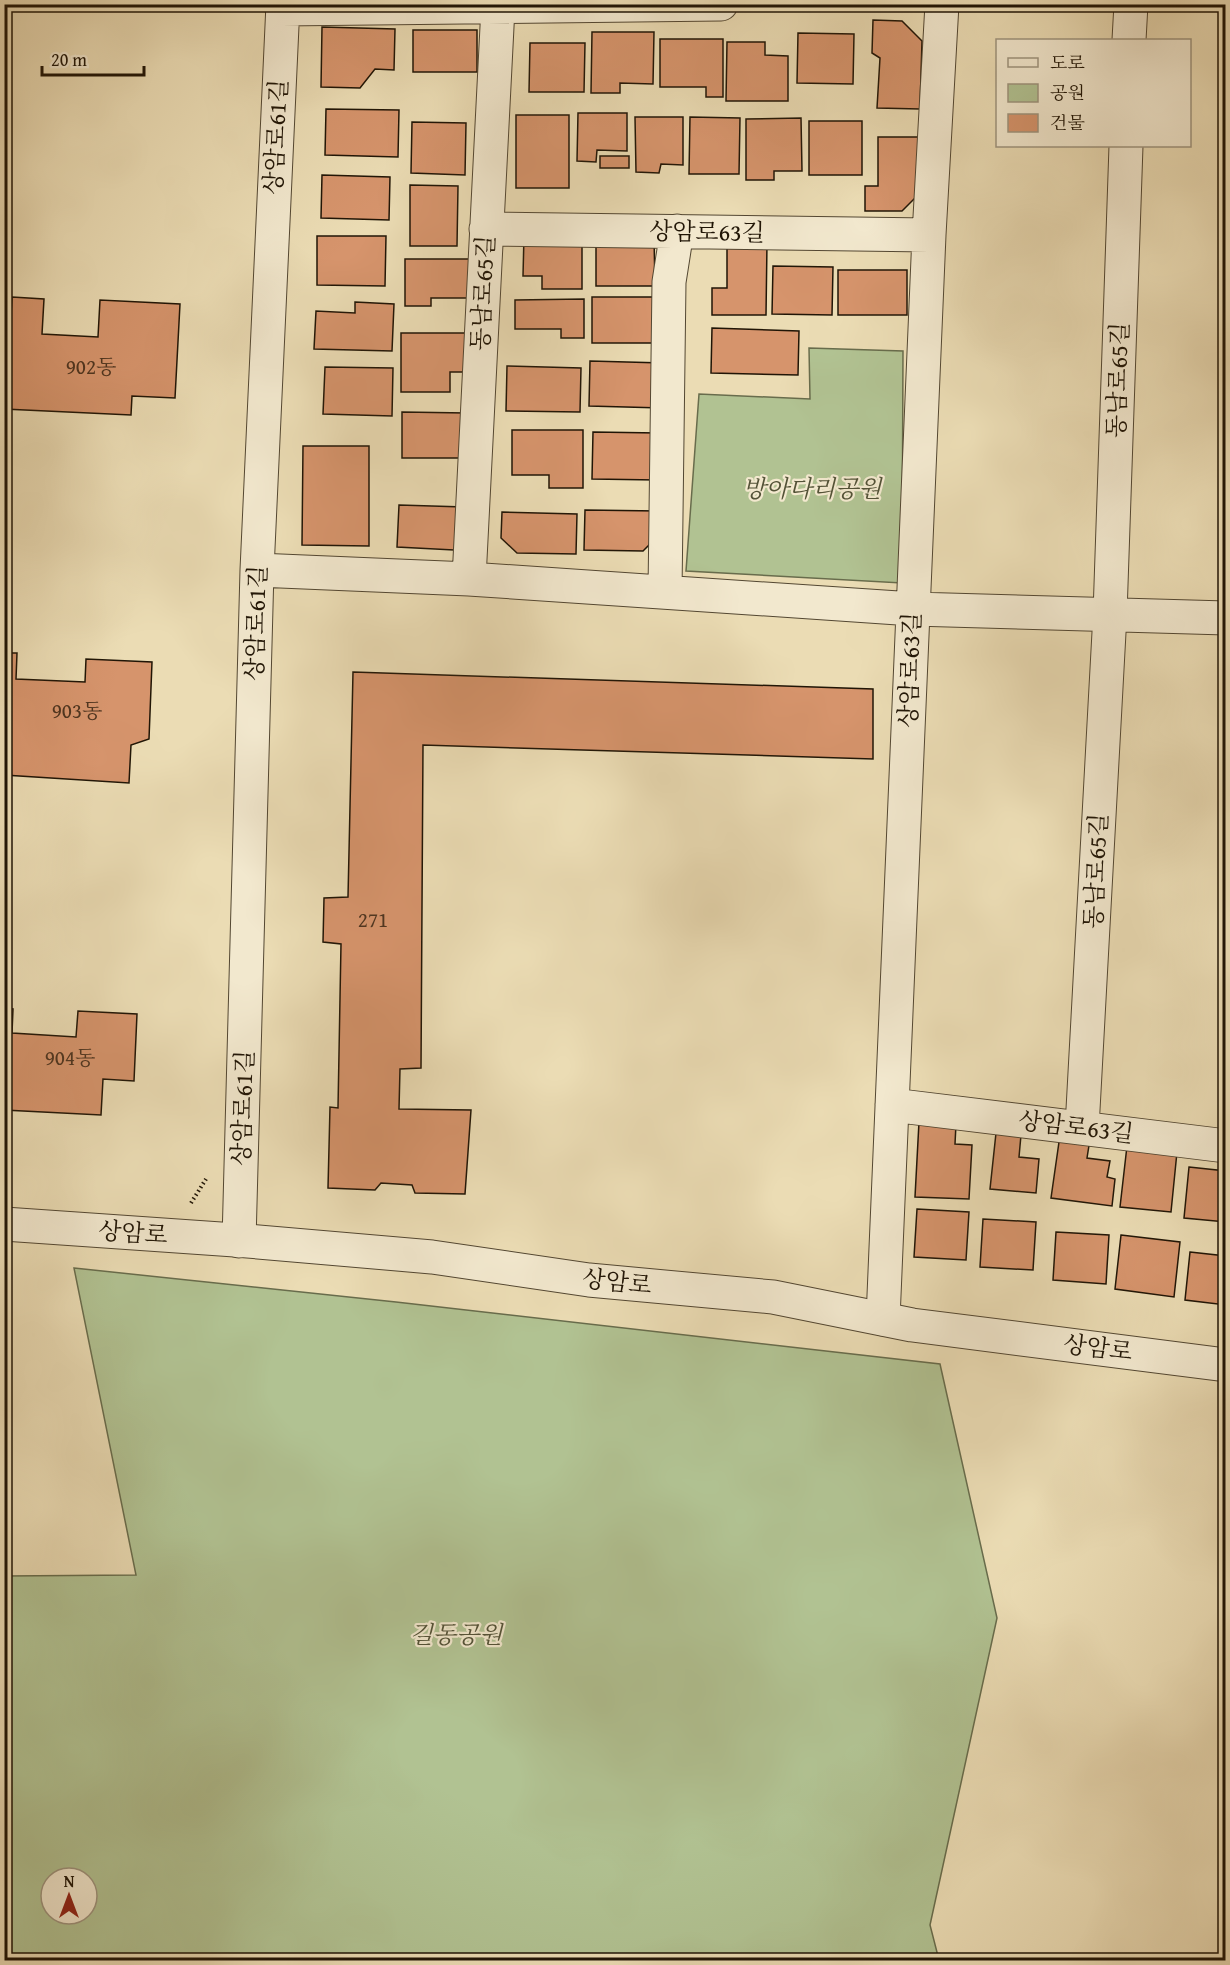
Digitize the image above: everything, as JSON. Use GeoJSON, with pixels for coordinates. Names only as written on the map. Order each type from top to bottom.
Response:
{"type":"FeatureCollection","features":[{"type":"Feature","properties":{"kind":"street"},"geometry":{"type":"LineString","coordinates":[[283,7],[721,4]]}},
{"type":"Feature","properties":{"kind":"street","name":"상암로63길"},"geometry":{"type":"LineString","coordinates":[[883,1319],[928,235],[942,4]]}},
{"type":"Feature","properties":{"kind":"street"},"geometry":{"type":"LineString","coordinates":[[1129,39],[1131,4]]}},
{"type":"Feature","properties":{"kind":"street","name":"상암로61길"},"geometry":{"type":"LineString","coordinates":[[239,1241],[257,570],[283,7]]}},
{"type":"Feature","properties":{"kind":"street","name":"동남로65길"},"geometry":{"type":"LineString","coordinates":[[468,579],[498,7]]}},
{"type":"Feature","properties":{"kind":"street","name":"동남로65길"},"geometry":{"type":"LineString","coordinates":[[1082,1128],[1110,614],[1126,147]]}},
{"type":"Feature","properties":{"kind":"street","name":"상암로63길"},"geometry":{"type":"LineString","coordinates":[[486,229],[928,235]]}},
{"type":"Feature","properties":{"kind":"street"},"geometry":{"type":"LineString","coordinates":[[665,592],[669,282],[676,231]]}},
{"type":"Feature","properties":{"kind":"street"},"geometry":{"type":"LineString","coordinates":[[257,570],[468,579],[913,609],[1226,618]]}},
{"type":"Feature","properties":{"kind":"street","name":"상암로63길"},"geometry":{"type":"LineString","coordinates":[[892,1105],[1226,1146]]}},
{"type":"Feature","properties":{"kind":"street","name":"상암로"},"geometry":{"type":"LineString","coordinates":[[4,1224],[432,1257],[589,1280],[773,1297],[912,1325],[1226,1365]]}},
{"type":"Feature","properties":{"kind":"green space","name":"방아다리공원"},"geometry":{"type":"Polygon","coordinates":[[[809,348],[903,351],[902,583],[686,571],[699,394],[810,399],[809,348]]]}},
{"type":"Feature","properties":{"kind":"green space","name":"길동공원"},"geometry":{"type":"Polygon","coordinates":[[[74,1268],[940,1364],[997,1618],[930,1925],[939,1960],[5,1960],[5,1576],[136,1575],[74,1268]]]}},
{"type":"Feature","properties":{"kind":"building"},"geometry":{"type":"Polygon","coordinates":[[[873,20],[902,21],[922,41],[920,109],[877,108],[880,58],[872,53],[873,20]]]}},
{"type":"Feature","properties":{"kind":"building"},"geometry":{"type":"Polygon","coordinates":[[[322,27],[395,29],[394,70],[375,69],[360,88],[321,87],[322,27]]]}},
{"type":"Feature","properties":{"kind":"building"},"geometry":{"type":"Polygon","coordinates":[[[413,30],[477,30],[477,72],[413,72],[413,30]]]}},
{"type":"Feature","properties":{"kind":"building"},"geometry":{"type":"Polygon","coordinates":[[[592,32],[654,32],[653,84],[620,83],[620,93],[591,93],[592,32]]]}},
{"type":"Feature","properties":{"kind":"building"},"geometry":{"type":"Polygon","coordinates":[[[798,33],[854,34],[853,84],[797,83],[798,33]]]}},
{"type":"Feature","properties":{"kind":"building"},"geometry":{"type":"Polygon","coordinates":[[[660,39],[723,39],[723,97],[706,97],[706,87],[660,87],[660,39]]]}},
{"type":"Feature","properties":{"kind":"building"},"geometry":{"type":"Polygon","coordinates":[[[727,42],[765,42],[765,55],[788,56],[788,101],[726,101],[727,42]]]}},
{"type":"Feature","properties":{"kind":"building"},"geometry":{"type":"Polygon","coordinates":[[[530,43],[585,43],[584,92],[529,92],[530,43]]]}},
{"type":"Feature","properties":{"kind":"building"},"geometry":{"type":"Polygon","coordinates":[[[326,109],[399,110],[398,157],[325,155],[326,109]]]}},
{"type":"Feature","properties":{"kind":"building"},"geometry":{"type":"Polygon","coordinates":[[[578,113],[627,113],[627,151],[597,150],[596,162],[577,161],[578,113]]]}},
{"type":"Feature","properties":{"kind":"building"},"geometry":{"type":"Polygon","coordinates":[[[516,115],[569,115],[569,188],[516,188],[516,115]]]}},
{"type":"Feature","properties":{"kind":"building"},"geometry":{"type":"Polygon","coordinates":[[[635,117],[683,117],[683,165],[661,164],[659,173],[636,172],[635,117]]]}},
{"type":"Feature","properties":{"kind":"building"},"geometry":{"type":"Polygon","coordinates":[[[690,117],[740,118],[739,174],[689,174],[690,117]]]}},
{"type":"Feature","properties":{"kind":"building"},"geometry":{"type":"Polygon","coordinates":[[[801,118],[802,171],[774,171],[774,180],[746,180],[746,119],[801,118]]]}},
{"type":"Feature","properties":{"kind":"building"},"geometry":{"type":"Polygon","coordinates":[[[809,121],[862,121],[862,175],[809,175],[809,121]]]}},
{"type":"Feature","properties":{"kind":"building"},"geometry":{"type":"Polygon","coordinates":[[[412,122],[466,123],[465,175],[411,173],[412,122]]]}},
{"type":"Feature","properties":{"kind":"building"},"geometry":{"type":"Polygon","coordinates":[[[878,137],[920,137],[920,193],[902,211],[865,211],[865,186],[878,186],[878,137]]]}},
{"type":"Feature","properties":{"kind":"building"},"geometry":{"type":"Polygon","coordinates":[[[600,156],[629,156],[629,168],[600,168],[600,156]]]}},
{"type":"Feature","properties":{"kind":"building"},"geometry":{"type":"Polygon","coordinates":[[[322,175],[390,177],[389,220],[321,218],[322,175]]]}},
{"type":"Feature","properties":{"kind":"building"},"geometry":{"type":"Polygon","coordinates":[[[410,185],[458,186],[457,246],[410,246],[410,185]]]}},
{"type":"Feature","properties":{"kind":"building"},"geometry":{"type":"Polygon","coordinates":[[[317,236],[386,236],[385,286],[317,285],[317,236]]]}},
{"type":"Feature","properties":{"kind":"building"},"geometry":{"type":"Polygon","coordinates":[[[524,236],[582,237],[582,289],[542,289],[542,276],[523,276],[524,236]]]}},
{"type":"Feature","properties":{"kind":"building"},"geometry":{"type":"Polygon","coordinates":[[[654,237],[655,286],[596,286],[596,238],[654,237]]]}},
{"type":"Feature","properties":{"kind":"building"},"geometry":{"type":"Polygon","coordinates":[[[727,243],[767,243],[766,315],[712,315],[712,288],[727,288],[727,243]]]}},
{"type":"Feature","properties":{"kind":"building"},"geometry":{"type":"Polygon","coordinates":[[[405,259],[469,259],[469,298],[431,298],[431,306],[405,306],[405,259]]]}},
{"type":"Feature","properties":{"kind":"building"},"geometry":{"type":"Polygon","coordinates":[[[773,266],[833,267],[832,315],[772,314],[773,266]]]}},
{"type":"Feature","properties":{"kind":"building"},"geometry":{"type":"Polygon","coordinates":[[[838,270],[907,270],[907,315],[838,315],[838,270]]]}},
{"type":"Feature","properties":{"kind":"building"},"geometry":{"type":"Polygon","coordinates":[[[12,297],[44,299],[42,334],[98,337],[100,300],[180,304],[175,398],[132,396],[131,415],[4,409],[4,334],[10,334],[12,297]]]}},
{"type":"Feature","properties":{"kind":"building"},"geometry":{"type":"Polygon","coordinates":[[[592,297],[655,297],[655,343],[592,343],[592,297]]]}},
{"type":"Feature","properties":{"kind":"building"},"geometry":{"type":"Polygon","coordinates":[[[584,299],[584,338],[561,338],[561,329],[515,329],[515,300],[584,299]]]}},
{"type":"Feature","properties":{"kind":"building"},"geometry":{"type":"Polygon","coordinates":[[[355,302],[394,304],[392,351],[314,349],[316,311],[355,313],[355,302]]]}},
{"type":"Feature","properties":{"kind":"building"},"geometry":{"type":"Polygon","coordinates":[[[712,328],[799,331],[798,375],[711,373],[712,328]]]}},
{"type":"Feature","properties":{"kind":"building"},"geometry":{"type":"Polygon","coordinates":[[[401,333],[471,333],[471,372],[450,372],[450,392],[401,392],[401,333]]]}},
{"type":"Feature","properties":{"kind":"building"},"geometry":{"type":"Polygon","coordinates":[[[590,361],[663,363],[662,408],[589,406],[590,361]]]}},
{"type":"Feature","properties":{"kind":"building"},"geometry":{"type":"Polygon","coordinates":[[[507,366],[581,368],[580,412],[506,411],[507,366]]]}},
{"type":"Feature","properties":{"kind":"building"},"geometry":{"type":"Polygon","coordinates":[[[325,367],[393,368],[392,416],[323,414],[325,367]]]}},
{"type":"Feature","properties":{"kind":"building"},"geometry":{"type":"Polygon","coordinates":[[[402,412],[466,413],[465,458],[402,458],[402,412]]]}},
{"type":"Feature","properties":{"kind":"building"},"geometry":{"type":"Polygon","coordinates":[[[512,430],[583,430],[583,488],[549,488],[549,475],[512,475],[512,430]]]}},
{"type":"Feature","properties":{"kind":"building"},"geometry":{"type":"Polygon","coordinates":[[[593,432],[658,433],[657,480],[592,479],[593,432]]]}},
{"type":"Feature","properties":{"kind":"building"},"geometry":{"type":"Polygon","coordinates":[[[303,446],[369,446],[369,546],[302,545],[303,446]]]}},
{"type":"Feature","properties":{"kind":"building"},"geometry":{"type":"Polygon","coordinates":[[[399,505],[464,507],[464,533],[454,550],[397,547],[399,505]]]}},
{"type":"Feature","properties":{"kind":"building"},"geometry":{"type":"Polygon","coordinates":[[[585,510],[658,511],[657,537],[643,551],[584,550],[585,510]]]}},
{"type":"Feature","properties":{"kind":"building"},"geometry":{"type":"Polygon","coordinates":[[[502,512],[577,514],[576,554],[517,553],[501,538],[502,512]]]}},
{"type":"Feature","properties":{"kind":"building"},"geometry":{"type":"Polygon","coordinates":[[[4,653],[17,653],[16,679],[85,682],[86,659],[152,662],[149,739],[131,745],[129,783],[4,775],[4,653]]]}},
{"type":"Feature","properties":{"kind":"building"},"geometry":{"type":"Polygon","coordinates":[[[353,672],[873,689],[873,759],[423,745],[421,1068],[400,1069],[399,1109],[471,1110],[465,1194],[415,1193],[412,1185],[381,1183],[375,1190],[328,1188],[330,1107],[338,1108],[341,944],[323,942],[324,898],[348,897],[353,672]]]}},
{"type":"Feature","properties":{"kind":"building"},"geometry":{"type":"Polygon","coordinates":[[[4,1008],[13,1009],[12,1033],[76,1037],[78,1011],[137,1014],[134,1081],[103,1079],[101,1115],[4,1110],[4,1008]]]}},
{"type":"Feature","properties":{"kind":"building"},"geometry":{"type":"Polygon","coordinates":[[[919,1122],[956,1124],[955,1144],[972,1145],[969,1199],[915,1197],[919,1122]]]}},
{"type":"Feature","properties":{"kind":"building"},"geometry":{"type":"Polygon","coordinates":[[[996,1133],[1021,1135],[1019,1157],[1039,1159],[1036,1193],[990,1189],[996,1133]]]}},
{"type":"Feature","properties":{"kind":"building"},"geometry":{"type":"Polygon","coordinates":[[[1060,1135],[1090,1139],[1087,1158],[1110,1161],[1107,1177],[1115,1179],[1112,1206],[1051,1198],[1060,1135]]]}},
{"type":"Feature","properties":{"kind":"building"},"geometry":{"type":"Polygon","coordinates":[[[1127,1146],[1177,1152],[1171,1212],[1120,1207],[1127,1146]]]}},
{"type":"Feature","properties":{"kind":"building"},"geometry":{"type":"Polygon","coordinates":[[[1189,1167],[1226,1171],[1226,1222],[1184,1218],[1189,1167]]]}},
{"type":"Feature","properties":{"kind":"building"},"geometry":{"type":"Polygon","coordinates":[[[917,1209],[969,1212],[966,1260],[914,1257],[917,1209]]]}},
{"type":"Feature","properties":{"kind":"building"},"geometry":{"type":"Polygon","coordinates":[[[983,1219],[1036,1222],[1033,1270],[980,1267],[983,1219]]]}},
{"type":"Feature","properties":{"kind":"building"},"geometry":{"type":"Polygon","coordinates":[[[1056,1232],[1109,1235],[1106,1284],[1053,1280],[1056,1232]]]}},
{"type":"Feature","properties":{"kind":"building"},"geometry":{"type":"Polygon","coordinates":[[[1121,1235],[1180,1242],[1174,1297],[1115,1289],[1121,1235]]]}},
{"type":"Feature","properties":{"kind":"building"},"geometry":{"type":"Polygon","coordinates":[[[1190,1252],[1226,1256],[1226,1305],[1185,1300],[1190,1252]]]}}]}
